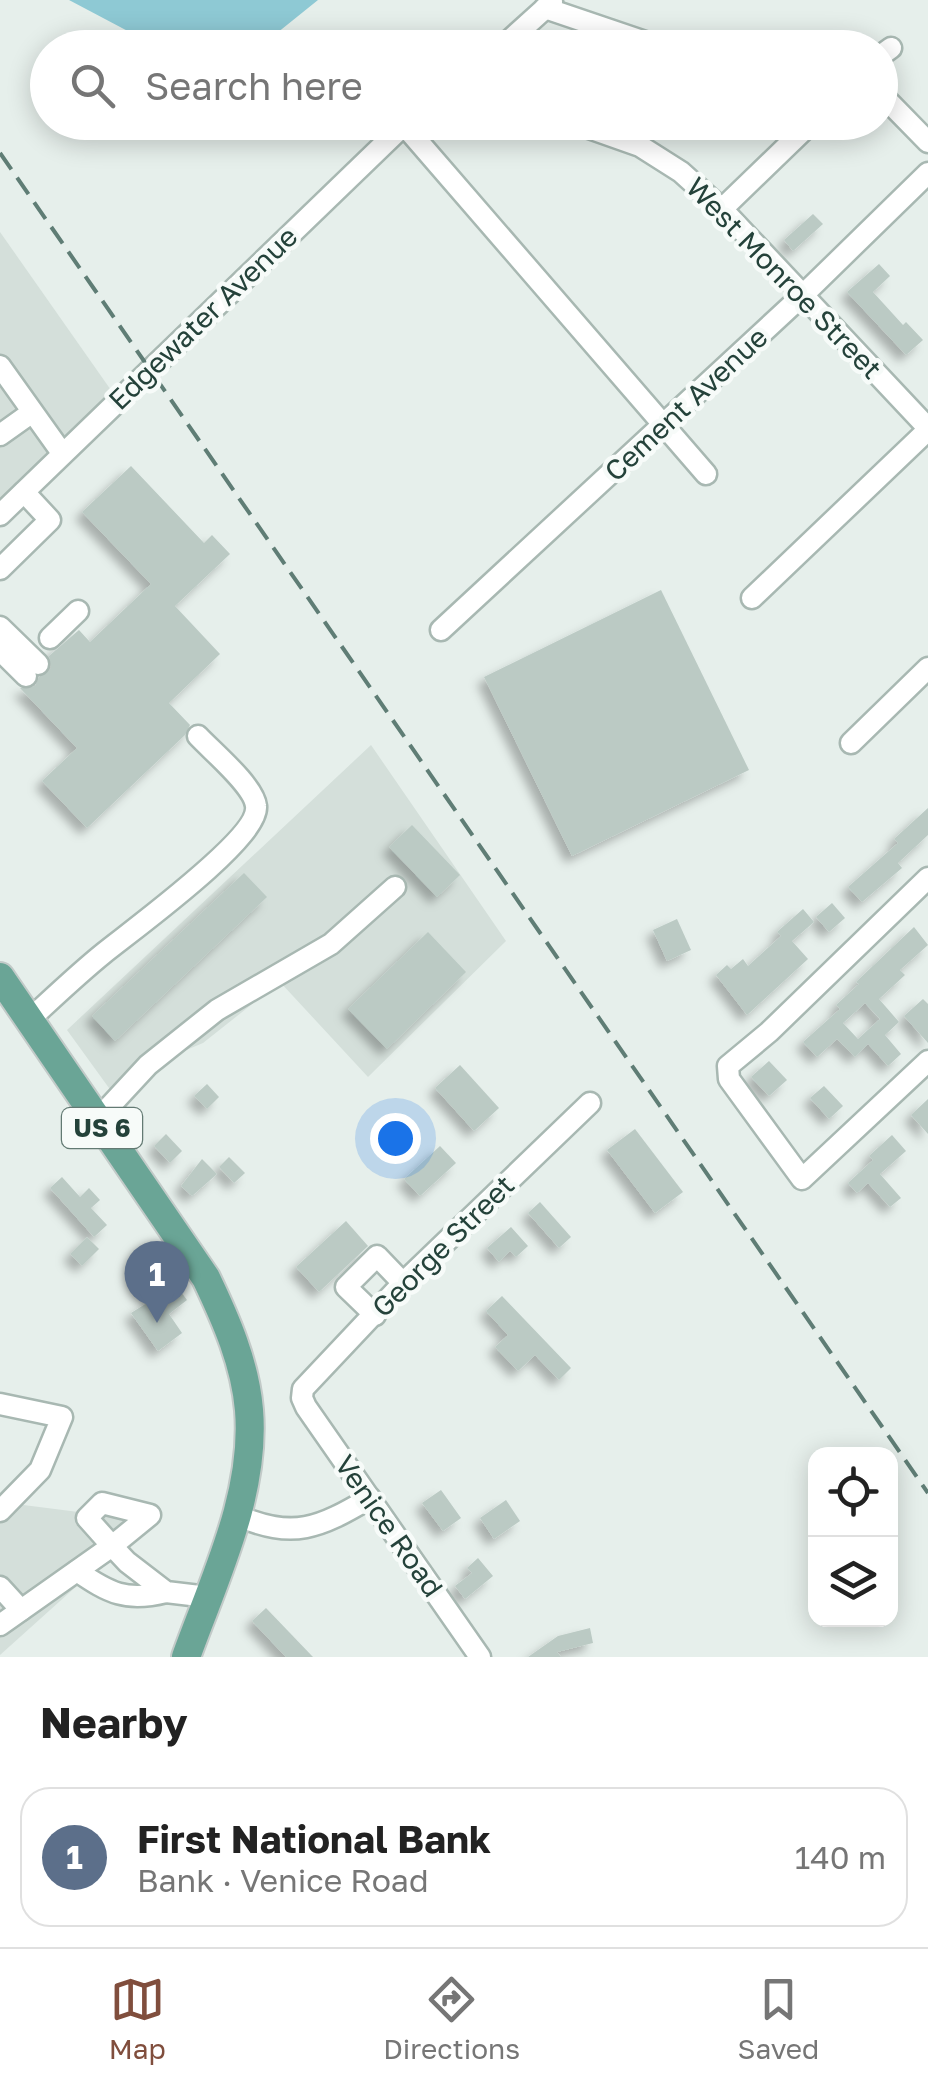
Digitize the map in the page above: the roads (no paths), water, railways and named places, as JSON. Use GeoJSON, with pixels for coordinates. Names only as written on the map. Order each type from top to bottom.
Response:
{"type":"FeatureCollection","features":[{"type":"Feature","properties":{"kind":"main road","name":"US 6"},"geometry":{"type":"LineString","coordinates":[[0,978],[206,1278],[230,1328],[244,1375],[250,1440],[246,1480],[236,1515]]}},
{"type":"Feature","properties":{"kind":"main road"},"geometry":{"type":"LineString","coordinates":[[186,1657],[236,1515]]}},
{"type":"Feature","properties":{"kind":"street"},"geometry":{"type":"LineString","coordinates":[[521,30],[550,4],[617,30]]}},
{"type":"Feature","properties":{"kind":"street"},"geometry":{"type":"LineString","coordinates":[[898,112],[928,142]]}},
{"type":"Feature","properties":{"kind":"street","name":"Edgewater Avenue"},"geometry":{"type":"LineString","coordinates":[[0,515],[388,140]]}},
{"type":"Feature","properties":{"kind":"street"},"geometry":{"type":"LineString","coordinates":[[419,140],[706,474]]}},
{"type":"Feature","properties":{"kind":"street","name":"West Monroe Street"},"geometry":{"type":"LineString","coordinates":[[623,140],[681,172],[722,209],[928,429]]}},
{"type":"Feature","properties":{"kind":"street"},"geometry":{"type":"LineString","coordinates":[[722,209],[790,140]]}},
{"type":"Feature","properties":{"kind":"street","name":"Cement Avenue"},"geometry":{"type":"LineString","coordinates":[[442,630],[928,174]]}},
{"type":"Feature","properties":{"kind":"street"},"geometry":{"type":"LineString","coordinates":[[0,366],[62,454]]}},
{"type":"Feature","properties":{"kind":"street"},"geometry":{"type":"LineString","coordinates":[[0,436],[32,413]]}},
{"type":"Feature","properties":{"kind":"street"},"geometry":{"type":"LineString","coordinates":[[752,598],[928,429]]}},
{"type":"Feature","properties":{"kind":"street"},"geometry":{"type":"LineString","coordinates":[[0,569],[50,520],[24,492]]}},
{"type":"Feature","properties":{"kind":"street"},"geometry":{"type":"LineString","coordinates":[[50,638],[78,611]]}},
{"type":"Feature","properties":{"kind":"street"},"geometry":{"type":"LineString","coordinates":[[0,627],[32,670],[0,650]]}},
{"type":"Feature","properties":{"kind":"street"},"geometry":{"type":"LineString","coordinates":[[851,743],[928,668]]}},
{"type":"Feature","properties":{"kind":"street"},"geometry":{"type":"LineString","coordinates":[[30,1020],[101,956],[191,885],[255,819],[257,804],[246,786],[198,736]]}},
{"type":"Feature","properties":{"kind":"street"},"geometry":{"type":"LineString","coordinates":[[928,878],[728,1066],[728,1079],[802,1180],[928,1061]]}},
{"type":"Feature","properties":{"kind":"street"},"geometry":{"type":"LineString","coordinates":[[96,1120],[148,1066],[217,1010],[331,944],[395,887]]}},
{"type":"Feature","properties":{"kind":"street","name":"George Street"},"geometry":{"type":"LineString","coordinates":[[302,1394],[306,1383],[403,1283],[590,1102]]}},
{"type":"Feature","properties":{"kind":"street"},"geometry":{"type":"LineString","coordinates":[[374,1315],[346,1287],[377,1256],[403,1283]]}},
{"type":"Feature","properties":{"kind":"street","name":"Venice Road"},"geometry":{"type":"LineString","coordinates":[[302,1394],[306,1407],[480,1657]]}},
{"type":"Feature","properties":{"kind":"street"},"geometry":{"type":"LineString","coordinates":[[0,1404],[62,1417],[40,1470],[0,1511]]}},
{"type":"Feature","properties":{"kind":"street"},"geometry":{"type":"LineString","coordinates":[[236,1515],[281,1530],[309,1528],[370,1498]]}},
{"type":"Feature","properties":{"kind":"street"},"geometry":{"type":"LineString","coordinates":[[0,1625],[112,1546],[166,1592]]}},
{"type":"Feature","properties":{"kind":"street"},"geometry":{"type":"LineString","coordinates":[[77,1572],[111,1595],[151,1596],[166,1592],[208,1597]]}},
{"type":"Feature","properties":{"kind":"street"},"geometry":{"type":"LineString","coordinates":[[0,1586],[21,1610]]}},
{"type":"Feature","properties":{"kind":"water"},"geometry":{"type":"Polygon","coordinates":[[[69,0],[318,0],[281,30],[126,30],[69,0]]]}},
{"type":"Feature","properties":{"kind":"railway"},"geometry":{"type":"LineString","coordinates":[[0,153],[928,1493]]}},
{"type":"Feature","properties":{"kind":"place","name":"First National Bank"},"geometry":{"type":"Point","coordinates":[157,1323]}}]}
